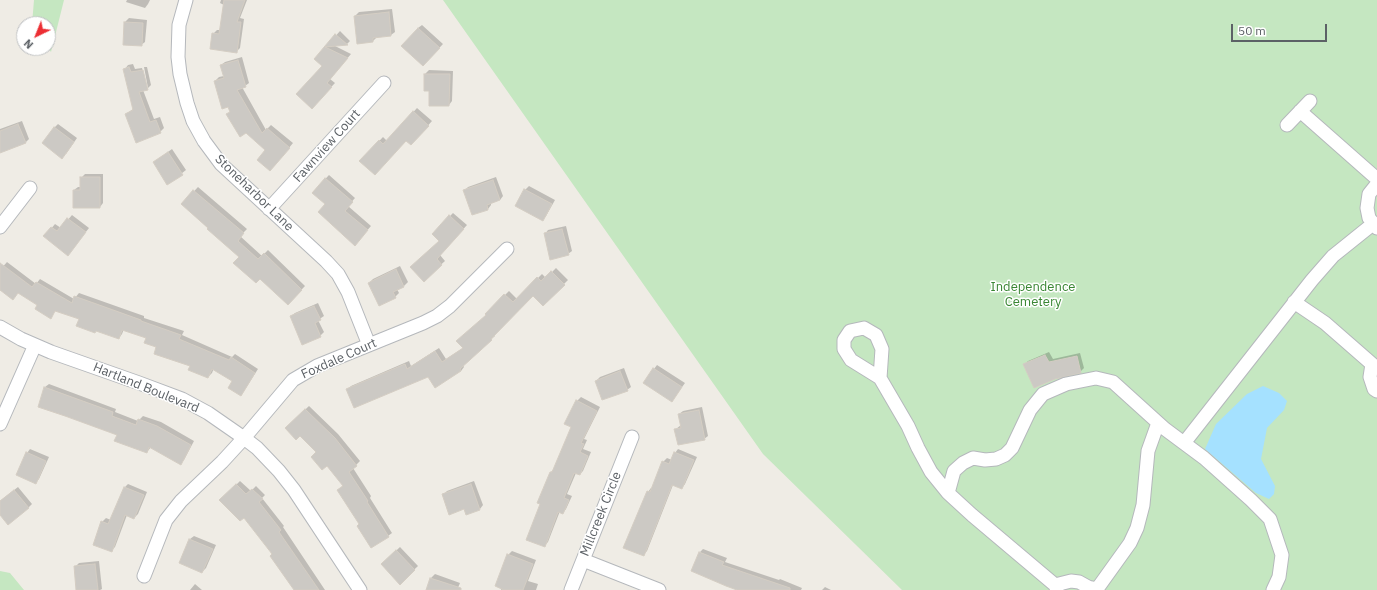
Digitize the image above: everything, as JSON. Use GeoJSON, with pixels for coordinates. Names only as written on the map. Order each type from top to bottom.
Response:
{"type":"FeatureCollection","features":[{"type":"Feature","properties":{"kind":"street","name":"Stoneharbor Lane"},"geometry":{"type":"LineString","coordinates":[[186,0],[180,25],[178,57],[180,74],[187,104],[193,121],[204,141],[221,164],[326,261],[338,274],[348,292],[369,345]]}},
{"type":"Feature","properties":{"kind":"street","name":"Fawnview Court"},"geometry":{"type":"LineString","coordinates":[[269,209],[384,83]]}},
{"type":"Feature","properties":{"kind":"street"},"geometry":{"type":"LineString","coordinates":[[1287,125],[1310,101]]}},
{"type":"Feature","properties":{"kind":"street"},"geometry":{"type":"LineString","coordinates":[[1300,111],[1377,179]]}},
{"type":"Feature","properties":{"kind":"street"},"geometry":{"type":"LineString","coordinates":[[1184,443],[1294,302],[1333,256],[1375,226],[1369,218],[1367,208],[1369,194],[1377,184]]}},
{"type":"Feature","properties":{"kind":"street"},"geometry":{"type":"LineString","coordinates":[[0,227],[30,188]]}},
{"type":"Feature","properties":{"kind":"street","name":"Foxdale Court"},"geometry":{"type":"LineString","coordinates":[[144,576],[166,520],[181,501],[222,462],[244,438],[293,380],[317,366],[438,316],[507,250]]}},
{"type":"Feature","properties":{"kind":"street"},"geometry":{"type":"LineString","coordinates":[[1294,302],[1325,323],[1375,362],[1370,377],[1374,389],[1377,391]]}},
{"type":"Feature","properties":{"kind":"street","name":"Hartland Boulevard"},"geometry":{"type":"LineString","coordinates":[[0,327],[21,339],[51,352],[182,399],[208,413],[244,438],[257,448],[280,471],[360,590]]}},
{"type":"Feature","properties":{"kind":"street"},"geometry":{"type":"LineString","coordinates":[[0,424],[35,345]]}},
{"type":"Feature","properties":{"kind":"street"},"geometry":{"type":"LineString","coordinates":[[880,378],[908,426],[931,472],[948,493],[1056,587],[1071,581],[1079,582],[1088,587],[1097,589],[1130,543],[1137,528],[1143,505],[1148,451],[1158,423]]}},
{"type":"Feature","properties":{"kind":"street"},"geometry":{"type":"LineString","coordinates":[[948,493],[954,472],[963,463],[974,458],[996,459],[1005,455],[1012,448],[1030,410],[1043,394],[1066,384],[1096,378],[1113,382],[1158,423],[1204,458],[1270,519],[1282,555],[1279,576],[1273,590]]}},
{"type":"Feature","properties":{"kind":"street","name":"Millcreek Circle"},"geometry":{"type":"LineString","coordinates":[[571,590],[632,437]]}},
{"type":"Feature","properties":{"kind":"street"},"geometry":{"type":"LineString","coordinates":[[583,560],[659,590]]}},
{"type":"Feature","properties":{"kind":"green space"},"geometry":{"type":"Polygon","coordinates":[[[34,0],[64,0],[56,32],[56,16],[33,16],[34,0]]]}},
{"type":"Feature","properties":{"kind":"green space","name":"Independence Cemetery"},"geometry":{"type":"Polygon","coordinates":[[[443,0],[1377,0],[1377,590],[902,590],[763,454],[443,0]]]}},
{"type":"Feature","properties":{"kind":"green space"},"geometry":{"type":"Polygon","coordinates":[[[0,571],[10,573],[24,590],[0,590],[0,571]]]}},
{"type":"Feature","properties":{"kind":"water"},"geometry":{"type":"Polygon","coordinates":[[[1263,386],[1279,393],[1287,401],[1284,410],[1267,428],[1261,459],[1275,486],[1274,494],[1269,499],[1256,493],[1205,449],[1216,424],[1247,394],[1263,386]]]}},
{"type":"Feature","properties":{"kind":"building"},"geometry":{"type":"Polygon","coordinates":[[[224,0],[245,0],[237,22],[241,22],[237,53],[210,49],[212,33],[219,34],[224,0]]]}},
{"type":"Feature","properties":{"kind":"building"},"geometry":{"type":"Polygon","coordinates":[[[389,12],[391,36],[373,38],[373,42],[357,44],[354,16],[389,12]]]}},
{"type":"Feature","properties":{"kind":"building"},"geometry":{"type":"Polygon","coordinates":[[[124,22],[143,23],[142,46],[123,45],[124,22]]]}},
{"type":"Feature","properties":{"kind":"building"},"geometry":{"type":"Polygon","coordinates":[[[418,28],[440,48],[423,66],[401,46],[418,28]]]}},
{"type":"Feature","properties":{"kind":"building"},"geometry":{"type":"Polygon","coordinates":[[[335,34],[348,45],[325,47],[348,58],[327,83],[332,87],[312,109],[296,94],[322,66],[314,59],[335,34]]]}},
{"type":"Feature","properties":{"kind":"building"},"geometry":{"type":"Polygon","coordinates":[[[238,60],[246,87],[237,90],[262,133],[267,128],[290,148],[270,171],[257,160],[265,150],[246,133],[240,137],[226,114],[230,112],[228,107],[222,109],[214,81],[224,78],[220,65],[238,60]]]}},
{"type":"Feature","properties":{"kind":"building"},"geometry":{"type":"Polygon","coordinates":[[[129,67],[131,72],[143,70],[148,90],[139,92],[150,122],[156,120],[161,133],[136,143],[125,114],[133,110],[123,69],[129,67]]]}},
{"type":"Feature","properties":{"kind":"building"},"geometry":{"type":"Polygon","coordinates":[[[424,74],[450,74],[449,106],[429,106],[429,91],[424,91],[424,74]]]}},
{"type":"Feature","properties":{"kind":"building"},"geometry":{"type":"Polygon","coordinates":[[[413,111],[429,126],[411,145],[406,141],[375,175],[359,161],[379,140],[383,144],[413,111]]]}},
{"type":"Feature","properties":{"kind":"building"},"geometry":{"type":"Polygon","coordinates":[[[18,124],[26,143],[0,153],[0,131],[18,124]]]}},
{"type":"Feature","properties":{"kind":"building"},"geometry":{"type":"Polygon","coordinates":[[[54,127],[74,142],[62,159],[42,143],[54,127]]]}},
{"type":"Feature","properties":{"kind":"building"},"geometry":{"type":"Polygon","coordinates":[[[168,152],[183,175],[167,185],[153,162],[168,152]]]}},
{"type":"Feature","properties":{"kind":"building"},"geometry":{"type":"Polygon","coordinates":[[[80,177],[100,177],[100,208],[73,208],[73,190],[80,190],[80,177]]]}},
{"type":"Feature","properties":{"kind":"building"},"geometry":{"type":"Polygon","coordinates":[[[325,178],[353,202],[345,211],[368,230],[355,246],[318,212],[325,204],[312,193],[325,178]]]}},
{"type":"Feature","properties":{"kind":"building"},"geometry":{"type":"Polygon","coordinates":[[[493,180],[500,200],[487,205],[488,210],[472,215],[463,190],[493,180]]]}},
{"type":"Feature","properties":{"kind":"building"},"geometry":{"type":"Polygon","coordinates":[[[524,189],[552,204],[543,221],[515,206],[524,189]]]}},
{"type":"Feature","properties":{"kind":"building"},"geometry":{"type":"Polygon","coordinates":[[[193,190],[244,233],[238,241],[258,259],[264,253],[302,290],[288,305],[260,279],[256,283],[233,263],[239,257],[181,204],[193,190]]]}},
{"type":"Feature","properties":{"kind":"building"},"geometry":{"type":"Polygon","coordinates":[[[449,215],[464,229],[437,259],[442,265],[424,282],[410,267],[439,241],[432,234],[449,215]]]}},
{"type":"Feature","properties":{"kind":"building"},"geometry":{"type":"Polygon","coordinates":[[[67,218],[86,232],[68,256],[43,236],[51,227],[57,231],[67,218]]]}},
{"type":"Feature","properties":{"kind":"building"},"geometry":{"type":"Polygon","coordinates":[[[562,229],[569,255],[550,260],[544,233],[562,229]]]}},
{"type":"Feature","properties":{"kind":"building"},"geometry":{"type":"Polygon","coordinates":[[[0,263],[32,287],[36,282],[72,303],[74,296],[181,335],[179,339],[229,360],[231,357],[255,373],[241,396],[228,388],[232,381],[212,369],[208,378],[188,370],[190,366],[154,354],[156,347],[144,343],[146,338],[122,330],[119,339],[96,331],[95,333],[76,326],[79,319],[55,311],[51,319],[35,309],[37,305],[18,293],[13,300],[0,290],[0,263]]]}},
{"type":"Feature","properties":{"kind":"building"},"geometry":{"type":"Polygon","coordinates":[[[396,269],[404,287],[393,292],[396,298],[379,306],[368,283],[396,269]]]}},
{"type":"Feature","properties":{"kind":"building"},"geometry":{"type":"Polygon","coordinates":[[[551,271],[565,285],[543,306],[533,296],[491,339],[492,340],[460,369],[461,371],[435,388],[428,377],[354,408],[346,389],[405,364],[407,369],[435,351],[442,362],[463,348],[456,341],[486,315],[485,314],[504,294],[513,302],[537,277],[541,281],[551,271]]]}},
{"type":"Feature","properties":{"kind":"building"},"geometry":{"type":"Polygon","coordinates":[[[314,306],[321,320],[315,323],[321,337],[302,345],[290,316],[314,306]]]}},
{"type":"Feature","properties":{"kind":"building"},"geometry":{"type":"Polygon","coordinates":[[[1045,355],[1049,362],[1077,356],[1081,373],[1055,379],[1034,388],[1023,364],[1045,355]]]}},
{"type":"Feature","properties":{"kind":"building"},"geometry":{"type":"Polygon","coordinates":[[[653,368],[682,387],[672,402],[643,383],[653,368]]]}},
{"type":"Feature","properties":{"kind":"building"},"geometry":{"type":"Polygon","coordinates":[[[620,371],[628,391],[602,400],[595,381],[620,371]]]}},
{"type":"Feature","properties":{"kind":"building"},"geometry":{"type":"Polygon","coordinates":[[[44,387],[113,412],[112,416],[136,425],[138,419],[157,426],[191,445],[181,465],[149,447],[147,453],[114,441],[117,435],[38,407],[44,387]]]}},
{"type":"Feature","properties":{"kind":"building"},"geometry":{"type":"Polygon","coordinates":[[[576,400],[597,411],[581,443],[584,444],[580,452],[588,456],[580,475],[574,473],[564,498],[569,500],[563,514],[558,512],[545,547],[526,540],[540,504],[537,503],[571,427],[564,424],[576,400]]]}},
{"type":"Feature","properties":{"kind":"building"},"geometry":{"type":"Polygon","coordinates":[[[305,409],[335,438],[357,466],[349,472],[389,537],[371,548],[357,526],[359,524],[337,490],[343,486],[327,466],[322,470],[311,457],[316,452],[300,436],[296,440],[285,428],[305,409]]]}},
{"type":"Feature","properties":{"kind":"building"},"geometry":{"type":"Polygon","coordinates":[[[699,410],[705,440],[678,445],[674,429],[681,428],[678,414],[699,410]]]}},
{"type":"Feature","properties":{"kind":"building"},"geometry":{"type":"Polygon","coordinates":[[[26,452],[46,461],[36,484],[16,475],[26,452]]]}},
{"type":"Feature","properties":{"kind":"building"},"geometry":{"type":"Polygon","coordinates":[[[674,452],[694,460],[682,489],[672,485],[644,556],[623,548],[647,491],[650,492],[662,461],[669,464],[674,452]]]}},
{"type":"Feature","properties":{"kind":"building"},"geometry":{"type":"Polygon","coordinates":[[[236,484],[246,494],[252,489],[263,499],[259,502],[281,530],[279,532],[319,590],[294,590],[270,556],[272,554],[244,518],[240,521],[219,500],[236,484]]]}},
{"type":"Feature","properties":{"kind":"building"},"geometry":{"type":"Polygon","coordinates":[[[471,484],[480,510],[466,515],[464,509],[449,515],[442,494],[471,484]]]}},
{"type":"Feature","properties":{"kind":"building"},"geometry":{"type":"Polygon","coordinates":[[[124,487],[144,495],[134,519],[125,515],[112,552],[93,545],[101,521],[108,524],[124,487]]]}},
{"type":"Feature","properties":{"kind":"building"},"geometry":{"type":"Polygon","coordinates":[[[14,490],[29,508],[8,525],[0,515],[0,501],[14,490]]]}},
{"type":"Feature","properties":{"kind":"building"},"geometry":{"type":"Polygon","coordinates":[[[189,539],[213,549],[202,573],[179,563],[189,539]]]}},
{"type":"Feature","properties":{"kind":"building"},"geometry":{"type":"Polygon","coordinates":[[[396,550],[415,570],[400,585],[381,564],[396,550]]]}},
{"type":"Feature","properties":{"kind":"building"},"geometry":{"type":"Polygon","coordinates":[[[699,552],[724,562],[722,565],[790,588],[790,590],[737,590],[726,586],[691,571],[699,552]]]}},
{"type":"Feature","properties":{"kind":"building"},"geometry":{"type":"Polygon","coordinates":[[[507,554],[533,564],[523,590],[504,590],[495,586],[507,554]]]}},
{"type":"Feature","properties":{"kind":"building"},"geometry":{"type":"Polygon","coordinates":[[[95,564],[98,590],[76,590],[74,566],[95,564]]]}},
{"type":"Feature","properties":{"kind":"building"},"geometry":{"type":"Polygon","coordinates":[[[430,578],[461,588],[461,590],[426,590],[430,578]]]}}]}
